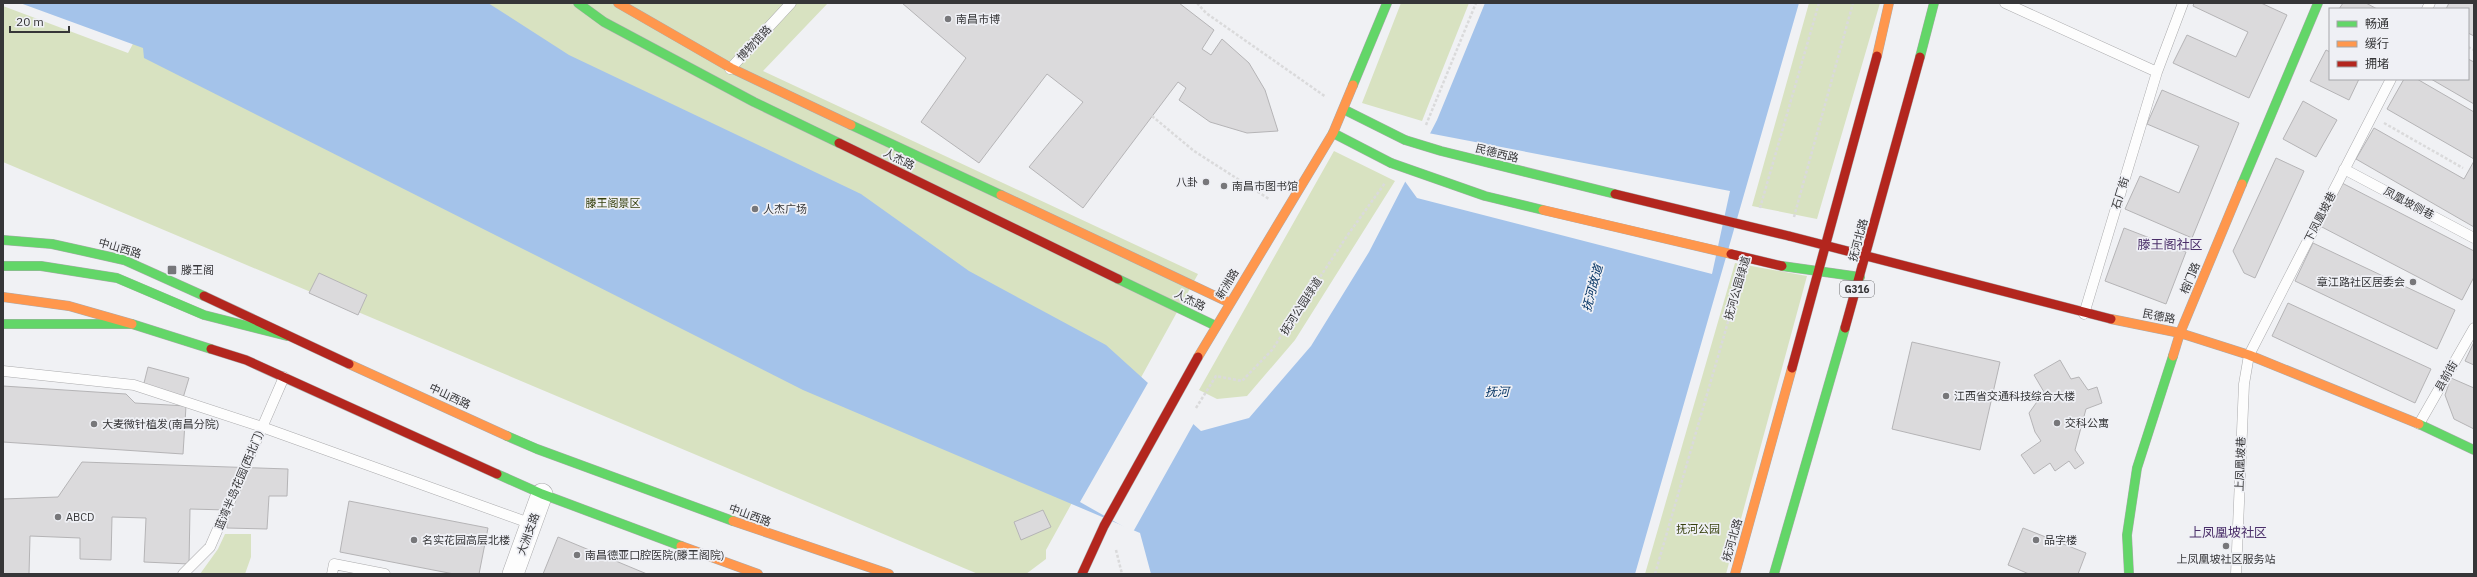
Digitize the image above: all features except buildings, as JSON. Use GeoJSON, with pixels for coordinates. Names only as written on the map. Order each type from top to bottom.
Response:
{"type":"FeatureCollection","features":[{"type":"Feature","properties":{"kind":"main road","name":"人杰路"},"geometry":{"type":"LineString","coordinates":[[578,3],[604,22],[717,82],[1216,326]]}},
{"type":"Feature","properties":{"kind":"main road","name":"人杰路"},"geometry":{"type":"LineString","coordinates":[[618,3],[731,68],[1230,303]]}},
{"type":"Feature","properties":{"kind":"main road","name":"新洲路"},"geometry":{"type":"LineString","coordinates":[[1082,574],[1104,526],[1216,326],[1333,133],[1345,110],[1387,3]]}},
{"type":"Feature","properties":{"kind":"main road","name":"抚河北路"},"geometry":{"type":"LineString","coordinates":[[1735,574],[1871,82],[1889,3]]}},
{"type":"Feature","properties":{"kind":"main road","name":"抚河北路"},"geometry":{"type":"LineString","coordinates":[[1774,574],[1866,256],[1934,3]]}},
{"type":"Feature","properties":{"kind":"main road","name":"榕门路"},"geometry":{"type":"LineString","coordinates":[[2129,574],[2127,535],[2137,468],[2180,333],[2318,3]]}},
{"type":"Feature","properties":{"kind":"main road","name":"民德西路"},"geometry":{"type":"LineString","coordinates":[[1345,110],[1405,140],[1441,151],[1827,245]]}},
{"type":"Feature","properties":{"kind":"main road"},"geometry":{"type":"LineString","coordinates":[[1333,133],[1392,163],[1485,196],[1782,266],[1820,270],[1860,277]]}},
{"type":"Feature","properties":{"kind":"main road","name":"中山西路"},"geometry":{"type":"LineString","coordinates":[[3,240],[52,244],[124,260],[180,284],[287,336],[537,449],[774,536],[889,574]]}},
{"type":"Feature","properties":{"kind":"main road","name":"民德路"},"geometry":{"type":"LineString","coordinates":[[1827,245],[2084,314],[2180,333],[2249,355],[2419,424],[2474,450]]}},
{"type":"Feature","properties":{"kind":"main road"},"geometry":{"type":"LineString","coordinates":[[3,266],[40,266],[117,278],[204,315],[287,336]]}},
{"type":"Feature","properties":{"kind":"main road"},"geometry":{"type":"LineString","coordinates":[[3,296],[34,297],[89,309],[246,360],[542,494],[758,574]]}},
{"type":"Feature","properties":{"kind":"main road"},"geometry":{"type":"LineString","coordinates":[[3,324],[132,324]]}},
{"type":"Feature","properties":{"kind":"street","name":"大洲支路"},"geometry":{"type":"LineString","coordinates":[[513,574],[542,494]]}},
{"type":"Feature","properties":{"kind":"lane","name":"博物馆路"},"geometry":{"type":"LineString","coordinates":[[717,82],[791,3]]}},
{"type":"Feature","properties":{"kind":"lane"},"geometry":{"type":"LineString","coordinates":[[2006,3],[2157,72]]}},
{"type":"Feature","properties":{"kind":"lane","name":"石厂街"},"geometry":{"type":"LineString","coordinates":[[2084,314],[2157,72],[2183,3]]}},
{"type":"Feature","properties":{"kind":"lane","name":"下凤凰坡巷"},"geometry":{"type":"LineString","coordinates":[[2249,355],[2390,80]]}},
{"type":"Feature","properties":{"kind":"lane","name":"凤凰坡侧巷"},"geometry":{"type":"LineString","coordinates":[[2344,169],[2474,238]]}},
{"type":"Feature","properties":{"kind":"lane","name":"县前街"},"geometry":{"type":"LineString","coordinates":[[2419,424],[2474,328]]}},
{"type":"Feature","properties":{"kind":"lane","name":"上凤凰坡巷"},"geometry":{"type":"LineString","coordinates":[[2236,574],[2244,384],[2249,355]]}},
{"type":"Feature","properties":{"kind":"lane"},"geometry":{"type":"LineString","coordinates":[[3,371],[134,386],[262,427],[532,524]]}},
{"type":"Feature","properties":{"kind":"lane","name":"蓝湾半岛花园(西北门)"},"geometry":{"type":"LineString","coordinates":[[183,574],[210,547],[284,377]]}},
{"type":"Feature","properties":{"kind":"lane"},"geometry":{"type":"LineString","coordinates":[[332,574],[334,564],[385,574]]}},
{"type":"Feature","properties":{"kind":"path"},"geometry":{"type":"LineString","coordinates":[[1196,3],[1206,13],[1345,110]]}},
{"type":"Feature","properties":{"kind":"path"},"geometry":{"type":"LineString","coordinates":[[1425,127],[1476,3]]}},
{"type":"Feature","properties":{"kind":"path"},"geometry":{"type":"LineString","coordinates":[[1758,216],[1819,3]]}},
{"type":"Feature","properties":{"kind":"path"},"geometry":{"type":"LineString","coordinates":[[1789,236],[1853,3]]}},
{"type":"Feature","properties":{"kind":"path"},"geometry":{"type":"LineString","coordinates":[[1152,116],[1194,151],[1286,210]]}},
{"type":"Feature","properties":{"kind":"path"},"geometry":{"type":"LineString","coordinates":[[2372,116],[2463,168]]}},
{"type":"Feature","properties":{"kind":"path","name":"抚河公园绿道"},"geometry":{"type":"LineString","coordinates":[[1196,409],[1216,376],[1242,381],[1272,350],[1347,236],[1388,178]]}},
{"type":"Feature","properties":{"kind":"path","name":"抚河公园绿道"},"geometry":{"type":"LineString","coordinates":[[1655,574],[1743,270]]}},
{"type":"Feature","properties":{"kind":"path"},"geometry":{"type":"LineString","coordinates":[[1115,548],[1122,574]]}},
{"type":"Feature","properties":{"kind":"green space","name":"滕王阁景区"},"geometry":{"type":"Polygon","coordinates":[[[155,3],[828,3],[763,71],[1198,274],[1046,550],[1046,559],[1026,574],[978,574],[3,162],[3,6],[128,53],[155,3]]]}},
{"type":"Feature","properties":{"kind":"green space"},"geometry":{"type":"Polygon","coordinates":[[[1401,3],[1469,3],[1422,121],[1362,103],[1401,3]]]}},
{"type":"Feature","properties":{"kind":"green space"},"geometry":{"type":"Polygon","coordinates":[[[1809,3],[1880,3],[1817,219],[1752,206],[1809,3]]]}},
{"type":"Feature","properties":{"kind":"green space"},"geometry":{"type":"Polygon","coordinates":[[[1334,151],[1395,181],[1295,340],[1247,396],[1217,399],[1199,390],[1334,151]]]}},
{"type":"Feature","properties":{"kind":"green space","name":"抚河公园"},"geometry":{"type":"Polygon","coordinates":[[[1735,263],[1807,276],[1726,574],[1645,574],[1735,263]]]}},
{"type":"Feature","properties":{"kind":"green space"},"geometry":{"type":"Polygon","coordinates":[[[225,534],[251,534],[251,557],[245,574],[200,574],[218,549],[225,534]]]}},
{"type":"Feature","properties":{"kind":"water","name":"抚河"},"geometry":{"type":"Polygon","coordinates":[[[20,3],[488,3],[569,55],[861,194],[969,271],[1106,345],[1201,431],[1249,418],[1311,346],[1369,252],[1437,120],[1485,3],[1799,3],[1635,574],[1151,574],[1140,533],[803,390],[144,58],[143,48],[20,3]]]}},
{"type":"Feature","properties":{"kind":"pier"},"geometry":{"type":"Polygon","coordinates":[[[1428,133],[1730,191],[1712,274],[1417,198],[1404,180],[1428,133]]]}},
{"type":"Feature","properties":{"kind":"pier"},"geometry":{"type":"Polygon","coordinates":[[[1149,381],[1194,423],[1133,532],[1080,502],[1149,381]]]}},
{"type":"Feature","properties":{"kind":"traffic: fast"},"geometry":{"type":"LineString","coordinates":[[578,3],[604,22],[754,102],[839,143]]}},
{"type":"Feature","properties":{"kind":"traffic: fast"},"geometry":{"type":"LineString","coordinates":[[1353,85],[1387,3]]}},
{"type":"Feature","properties":{"kind":"traffic: fast"},"geometry":{"type":"LineString","coordinates":[[1920,57],[1934,3]]}},
{"type":"Feature","properties":{"kind":"traffic: fast"},"geometry":{"type":"LineString","coordinates":[[2242,184],[2318,3]]}},
{"type":"Feature","properties":{"kind":"traffic: fast"},"geometry":{"type":"LineString","coordinates":[[1345,110],[1405,140]]}},
{"type":"Feature","properties":{"kind":"traffic: fast"},"geometry":{"type":"LineString","coordinates":[[851,125],[1001,195]]}},
{"type":"Feature","properties":{"kind":"traffic: fast"},"geometry":{"type":"LineString","coordinates":[[1333,133],[1391,163]]}},
{"type":"Feature","properties":{"kind":"traffic: fast"},"geometry":{"type":"LineString","coordinates":[[1405,140],[1441,151],[1615,194]]}},
{"type":"Feature","properties":{"kind":"traffic: fast"},"geometry":{"type":"LineString","coordinates":[[1391,163],[1485,196],[1543,210]]}},
{"type":"Feature","properties":{"kind":"traffic: fast"},"geometry":{"type":"LineString","coordinates":[[3,240],[52,244],[124,260],[204,296]]}},
{"type":"Feature","properties":{"kind":"traffic: fast"},"geometry":{"type":"LineString","coordinates":[[3,266],[41,266],[117,278],[204,315],[287,336]]}},
{"type":"Feature","properties":{"kind":"traffic: fast"},"geometry":{"type":"LineString","coordinates":[[1782,266],[1860,277]]}},
{"type":"Feature","properties":{"kind":"traffic: fast"},"geometry":{"type":"LineString","coordinates":[[1118,279],[1216,326]]}},
{"type":"Feature","properties":{"kind":"traffic: fast"},"geometry":{"type":"LineString","coordinates":[[3,324],[132,324],[211,349]]}},
{"type":"Feature","properties":{"kind":"traffic: fast"},"geometry":{"type":"LineString","coordinates":[[1774,574],[1845,328]]}},
{"type":"Feature","properties":{"kind":"traffic: fast"},"geometry":{"type":"LineString","coordinates":[[2129,574],[2127,535],[2137,468],[2173,356]]}},
{"type":"Feature","properties":{"kind":"traffic: fast"},"geometry":{"type":"LineString","coordinates":[[2419,424],[2474,450]]}},
{"type":"Feature","properties":{"kind":"traffic: fast"},"geometry":{"type":"LineString","coordinates":[[507,436],[537,449],[733,521]]}},
{"type":"Feature","properties":{"kind":"traffic: fast"},"geometry":{"type":"LineString","coordinates":[[497,474],[542,494],[681,546]]}},
{"type":"Feature","properties":{"kind":"traffic: slow"},"geometry":{"type":"LineString","coordinates":[[618,3],[731,68],[851,125]]}},
{"type":"Feature","properties":{"kind":"traffic: slow"},"geometry":{"type":"LineString","coordinates":[[1877,56],[1889,3]]}},
{"type":"Feature","properties":{"kind":"traffic: slow"},"geometry":{"type":"LineString","coordinates":[[1198,357],[1333,133],[1353,85]]}},
{"type":"Feature","properties":{"kind":"traffic: slow"},"geometry":{"type":"LineString","coordinates":[[2173,356],[2180,333],[2242,184]]}},
{"type":"Feature","properties":{"kind":"traffic: slow"},"geometry":{"type":"LineString","coordinates":[[1001,195],[1230,303]]}},
{"type":"Feature","properties":{"kind":"traffic: slow"},"geometry":{"type":"LineString","coordinates":[[1543,210],[1731,254]]}},
{"type":"Feature","properties":{"kind":"traffic: slow"},"geometry":{"type":"LineString","coordinates":[[3,297],[69,306],[132,324]]}},
{"type":"Feature","properties":{"kind":"traffic: slow"},"geometry":{"type":"LineString","coordinates":[[2111,319],[2180,333],[2249,355],[2419,424]]}},
{"type":"Feature","properties":{"kind":"traffic: slow"},"geometry":{"type":"LineString","coordinates":[[349,364],[507,436]]}},
{"type":"Feature","properties":{"kind":"traffic: slow"},"geometry":{"type":"LineString","coordinates":[[1735,574],[1792,368]]}},
{"type":"Feature","properties":{"kind":"traffic: slow"},"geometry":{"type":"LineString","coordinates":[[733,521],[889,574]]}},
{"type":"Feature","properties":{"kind":"traffic: slow"},"geometry":{"type":"LineString","coordinates":[[681,546],[758,574]]}},
{"type":"Feature","properties":{"kind":"traffic: jam"},"geometry":{"type":"LineString","coordinates":[[1792,368],[1877,56]]}},
{"type":"Feature","properties":{"kind":"traffic: jam"},"geometry":{"type":"LineString","coordinates":[[1845,328],[1920,57]]}},
{"type":"Feature","properties":{"kind":"traffic: jam"},"geometry":{"type":"LineString","coordinates":[[839,143],[1118,279]]}},
{"type":"Feature","properties":{"kind":"traffic: jam"},"geometry":{"type":"LineString","coordinates":[[1615,194],[1789,236]]}},
{"type":"Feature","properties":{"kind":"traffic: jam"},"geometry":{"type":"LineString","coordinates":[[1789,236],[2111,319]]}},
{"type":"Feature","properties":{"kind":"traffic: jam"},"geometry":{"type":"LineString","coordinates":[[1731,254],[1782,266]]}},
{"type":"Feature","properties":{"kind":"traffic: jam"},"geometry":{"type":"LineString","coordinates":[[204,296],[349,364]]}},
{"type":"Feature","properties":{"kind":"traffic: jam"},"geometry":{"type":"LineString","coordinates":[[211,349],[246,360],[497,474]]}},
{"type":"Feature","properties":{"kind":"traffic: jam"},"geometry":{"type":"LineString","coordinates":[[1082,574],[1104,526],[1198,357]]}},
{"type":"Feature","properties":{"kind":"place","name":"南昌市博"},"geometry":{"type":"Point","coordinates":[948,19]}},
{"type":"Feature","properties":{"kind":"place","name":"八卦"},"geometry":{"type":"Point","coordinates":[1206,182]}},
{"type":"Feature","properties":{"kind":"place","name":"南昌市图书馆"},"geometry":{"type":"Point","coordinates":[1224,186]}},
{"type":"Feature","properties":{"kind":"place","name":"人杰广场"},"geometry":{"type":"Point","coordinates":[755,209]}},
{"type":"Feature","properties":{"kind":"place","name":"滕王阁"},"geometry":{"type":"Point","coordinates":[172,270]}},
{"type":"Feature","properties":{"kind":"place","name":"章江路社区居委会"},"geometry":{"type":"Point","coordinates":[2413,282]}},
{"type":"Feature","properties":{"kind":"place","name":"江西省交通科技综合大楼"},"geometry":{"type":"Point","coordinates":[1946,396]}},
{"type":"Feature","properties":{"kind":"place","name":"交科公寓"},"geometry":{"type":"Point","coordinates":[2057,423]}},
{"type":"Feature","properties":{"kind":"place","name":"大麦微针植发(南昌分院)"},"geometry":{"type":"Point","coordinates":[94,424]}},
{"type":"Feature","properties":{"kind":"place","name":"ABCD"},"geometry":{"type":"Point","coordinates":[58,517]}},
{"type":"Feature","properties":{"kind":"place","name":"名实花园高层北楼"},"geometry":{"type":"Point","coordinates":[414,540]}},
{"type":"Feature","properties":{"kind":"place","name":"品字楼"},"geometry":{"type":"Point","coordinates":[2036,540]}},
{"type":"Feature","properties":{"kind":"place","name":"上凤凰坡社区服务站"},"geometry":{"type":"Point","coordinates":[2226,546]}},
{"type":"Feature","properties":{"kind":"place","name":"南昌德亚口腔医院(滕王阁院)"},"geometry":{"type":"Point","coordinates":[577,555]}},
{"type":"Feature","properties":{"kind":"district","name":"滕王阁社区"},"geometry":{"type":"Point","coordinates":[2170,244]}},
{"type":"Feature","properties":{"kind":"district","name":"上凤凰坡社区"},"geometry":{"type":"Point","coordinates":[2228,532]}},
{"type":"Feature","properties":{"kind":"water label","name":"抚河故道"},"geometry":{"type":"Point","coordinates":[1592,288]}}]}
